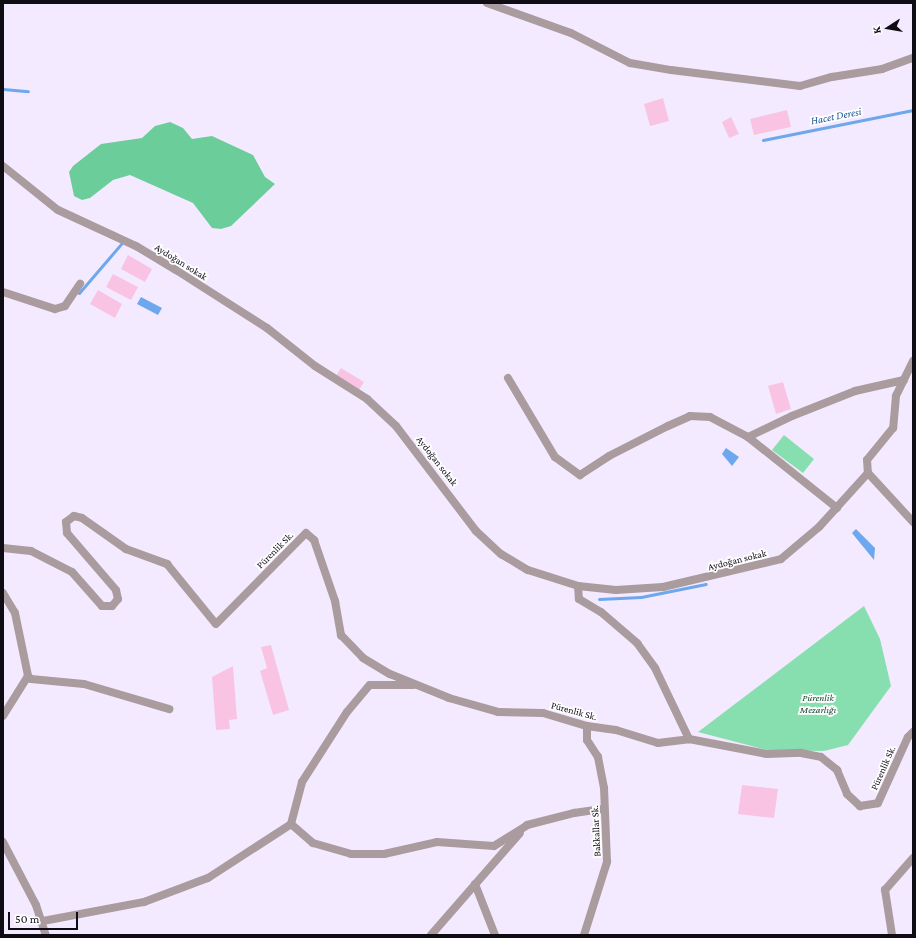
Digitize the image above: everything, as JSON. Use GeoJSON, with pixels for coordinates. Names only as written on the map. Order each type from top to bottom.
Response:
{"type":"FeatureCollection","features":[{"type":"Feature","properties":{"kind":"street"},"geometry":{"type":"LineString","coordinates":[[487,3],[571,33],[630,63],[671,70],[800,86],[832,76],[882,69],[913,58]]}},
{"type":"Feature","properties":{"kind":"street","name":"Aydoğan sokak"},"geometry":{"type":"LineString","coordinates":[[3,166],[58,210],[136,246],[176,270],[267,328],[315,366],[367,399],[396,426],[476,531],[502,554],[528,570],[578,586],[616,590],[663,587],[781,559],[803,544],[868,473]]}},
{"type":"Feature","properties":{"kind":"street"},"geometry":{"type":"LineString","coordinates":[[3,292],[55,309],[65,306],[80,284]]}},
{"type":"Feature","properties":{"kind":"street"},"geometry":{"type":"LineString","coordinates":[[913,361],[896,396],[893,428],[867,460],[868,473],[913,522]]}},
{"type":"Feature","properties":{"kind":"street"},"geometry":{"type":"LineString","coordinates":[[508,378],[555,457],[580,475],[609,456],[690,416],[710,417],[748,437],[837,508]]}},
{"type":"Feature","properties":{"kind":"street"},"geometry":{"type":"LineString","coordinates":[[748,437],[792,416],[855,392],[904,380]]}},
{"type":"Feature","properties":{"kind":"street","name":"Pürenlik Sk."},"geometry":{"type":"LineString","coordinates":[[3,548],[31,551],[72,572],[102,606],[112,606],[118,599],[116,590],[67,533],[66,522],[74,516],[82,518],[126,549],[167,564],[216,624],[306,533],[314,540],[326,574],[335,601],[341,635],[363,658],[390,674],[450,698],[498,712],[542,713],[587,726],[616,730],[658,743],[689,739],[767,754],[802,753],[821,757],[837,770],[847,794],[860,806],[878,803],[908,736],[913,732]]}},
{"type":"Feature","properties":{"kind":"street"},"geometry":{"type":"LineString","coordinates":[[578,586],[579,599],[601,612],[637,643],[655,668],[689,739]]}},
{"type":"Feature","properties":{"kind":"street"},"geometry":{"type":"LineString","coordinates":[[3,593],[15,613],[28,676],[3,716]]}},
{"type":"Feature","properties":{"kind":"street"},"geometry":{"type":"LineString","coordinates":[[28,676],[36,681],[84,684],[169,709]]}},
{"type":"Feature","properties":{"kind":"street"},"geometry":{"type":"LineString","coordinates":[[43,921],[144,902],[208,878],[291,824],[302,782],[348,712],[370,685],[418,685]]}},
{"type":"Feature","properties":{"kind":"street","name":"Bakkallar Sk."},"geometry":{"type":"LineString","coordinates":[[584,935],[607,862],[604,788],[598,757],[587,740],[587,726]]}},
{"type":"Feature","properties":{"kind":"street"},"geometry":{"type":"LineString","coordinates":[[291,824],[313,843],[351,854],[384,854],[437,842],[494,846],[527,825],[574,813],[604,809]]}},
{"type":"Feature","properties":{"kind":"street"},"geometry":{"type":"LineString","coordinates":[[431,935],[527,825]]}},
{"type":"Feature","properties":{"kind":"street"},"geometry":{"type":"LineString","coordinates":[[3,842],[43,921],[46,935]]}},
{"type":"Feature","properties":{"kind":"street"},"geometry":{"type":"LineString","coordinates":[[892,935],[885,890],[913,858]]}},
{"type":"Feature","properties":{"kind":"street"},"geometry":{"type":"LineString","coordinates":[[475,884],[495,935]]}},
{"type":"Feature","properties":{"kind":"green space"},"geometry":{"type":"Polygon","coordinates":[[[170,122],[183,128],[192,139],[212,136],[253,155],[265,177],[275,184],[231,226],[221,229],[212,228],[193,203],[130,175],[113,180],[90,198],[82,200],[74,196],[69,172],[73,166],[101,144],[142,138],[155,126],[170,122]]]}},
{"type":"Feature","properties":{"kind":"green space"},"geometry":{"type":"Polygon","coordinates":[[[784,435],[814,459],[803,473],[772,450],[784,435]]]}},
{"type":"Feature","properties":{"kind":"green space","name":"Pürenlik Mezarlığı"},"geometry":{"type":"Polygon","coordinates":[[[864,606],[880,639],[891,686],[848,745],[824,751],[767,750],[698,732],[864,606]]]}},
{"type":"Feature","properties":{"kind":"water"},"geometry":{"type":"Polygon","coordinates":[[[141,297],[162,308],[158,315],[137,304],[141,297]]]}},
{"type":"Feature","properties":{"kind":"water"},"geometry":{"type":"Polygon","coordinates":[[[726,448],[739,457],[732,466],[722,454],[726,448]]]}},
{"type":"Feature","properties":{"kind":"water"},"geometry":{"type":"Polygon","coordinates":[[[856,529],[875,548],[874,560],[852,533],[856,529]]]}},
{"type":"Feature","properties":{"kind":"building"},"geometry":{"type":"Polygon","coordinates":[[[663,98],[669,121],[650,126],[644,104],[663,98]]]}},
{"type":"Feature","properties":{"kind":"building"},"geometry":{"type":"Polygon","coordinates":[[[787,110],[791,127],[754,135],[750,119],[787,110]]]}},
{"type":"Feature","properties":{"kind":"building"},"geometry":{"type":"Polygon","coordinates":[[[731,117],[739,134],[729,138],[722,122],[731,117]]]}},
{"type":"Feature","properties":{"kind":"building"},"geometry":{"type":"Polygon","coordinates":[[[128,255],[152,269],[145,282],[121,269],[128,255]]]}},
{"type":"Feature","properties":{"kind":"building"},"geometry":{"type":"Polygon","coordinates":[[[113,274],[138,287],[131,300],[106,287],[113,274]]]}},
{"type":"Feature","properties":{"kind":"building"},"geometry":{"type":"Polygon","coordinates":[[[98,290],[122,304],[115,318],[90,304],[98,290]]]}},
{"type":"Feature","properties":{"kind":"building"},"geometry":{"type":"Polygon","coordinates":[[[341,368],[364,382],[359,390],[336,376],[341,368]]]}},
{"type":"Feature","properties":{"kind":"building"},"geometry":{"type":"Polygon","coordinates":[[[783,382],[791,409],[776,414],[768,386],[783,382]]]}},
{"type":"Feature","properties":{"kind":"building"},"geometry":{"type":"Polygon","coordinates":[[[271,645],[289,710],[273,715],[260,671],[267,668],[261,647],[271,645]]]}},
{"type":"Feature","properties":{"kind":"building"},"geometry":{"type":"Polygon","coordinates":[[[233,666],[237,719],[229,720],[230,729],[216,730],[212,677],[233,666]]]}},
{"type":"Feature","properties":{"kind":"building"},"geometry":{"type":"Polygon","coordinates":[[[742,785],[778,789],[774,818],[738,814],[742,785]]]}},
{"type":"Feature","properties":{"kind":"waterway"},"geometry":{"type":"LineString","coordinates":[[3,89],[28,91]]}},
{"type":"Feature","properties":{"kind":"waterway","name":"Hacet Deresi"},"geometry":{"type":"LineString","coordinates":[[763,140],[913,110]]}},
{"type":"Feature","properties":{"kind":"waterway"},"geometry":{"type":"LineString","coordinates":[[79,293],[121,244]]}},
{"type":"Feature","properties":{"kind":"waterway"},"geometry":{"type":"LineString","coordinates":[[599,599],[641,597],[706,584]]}}]}
